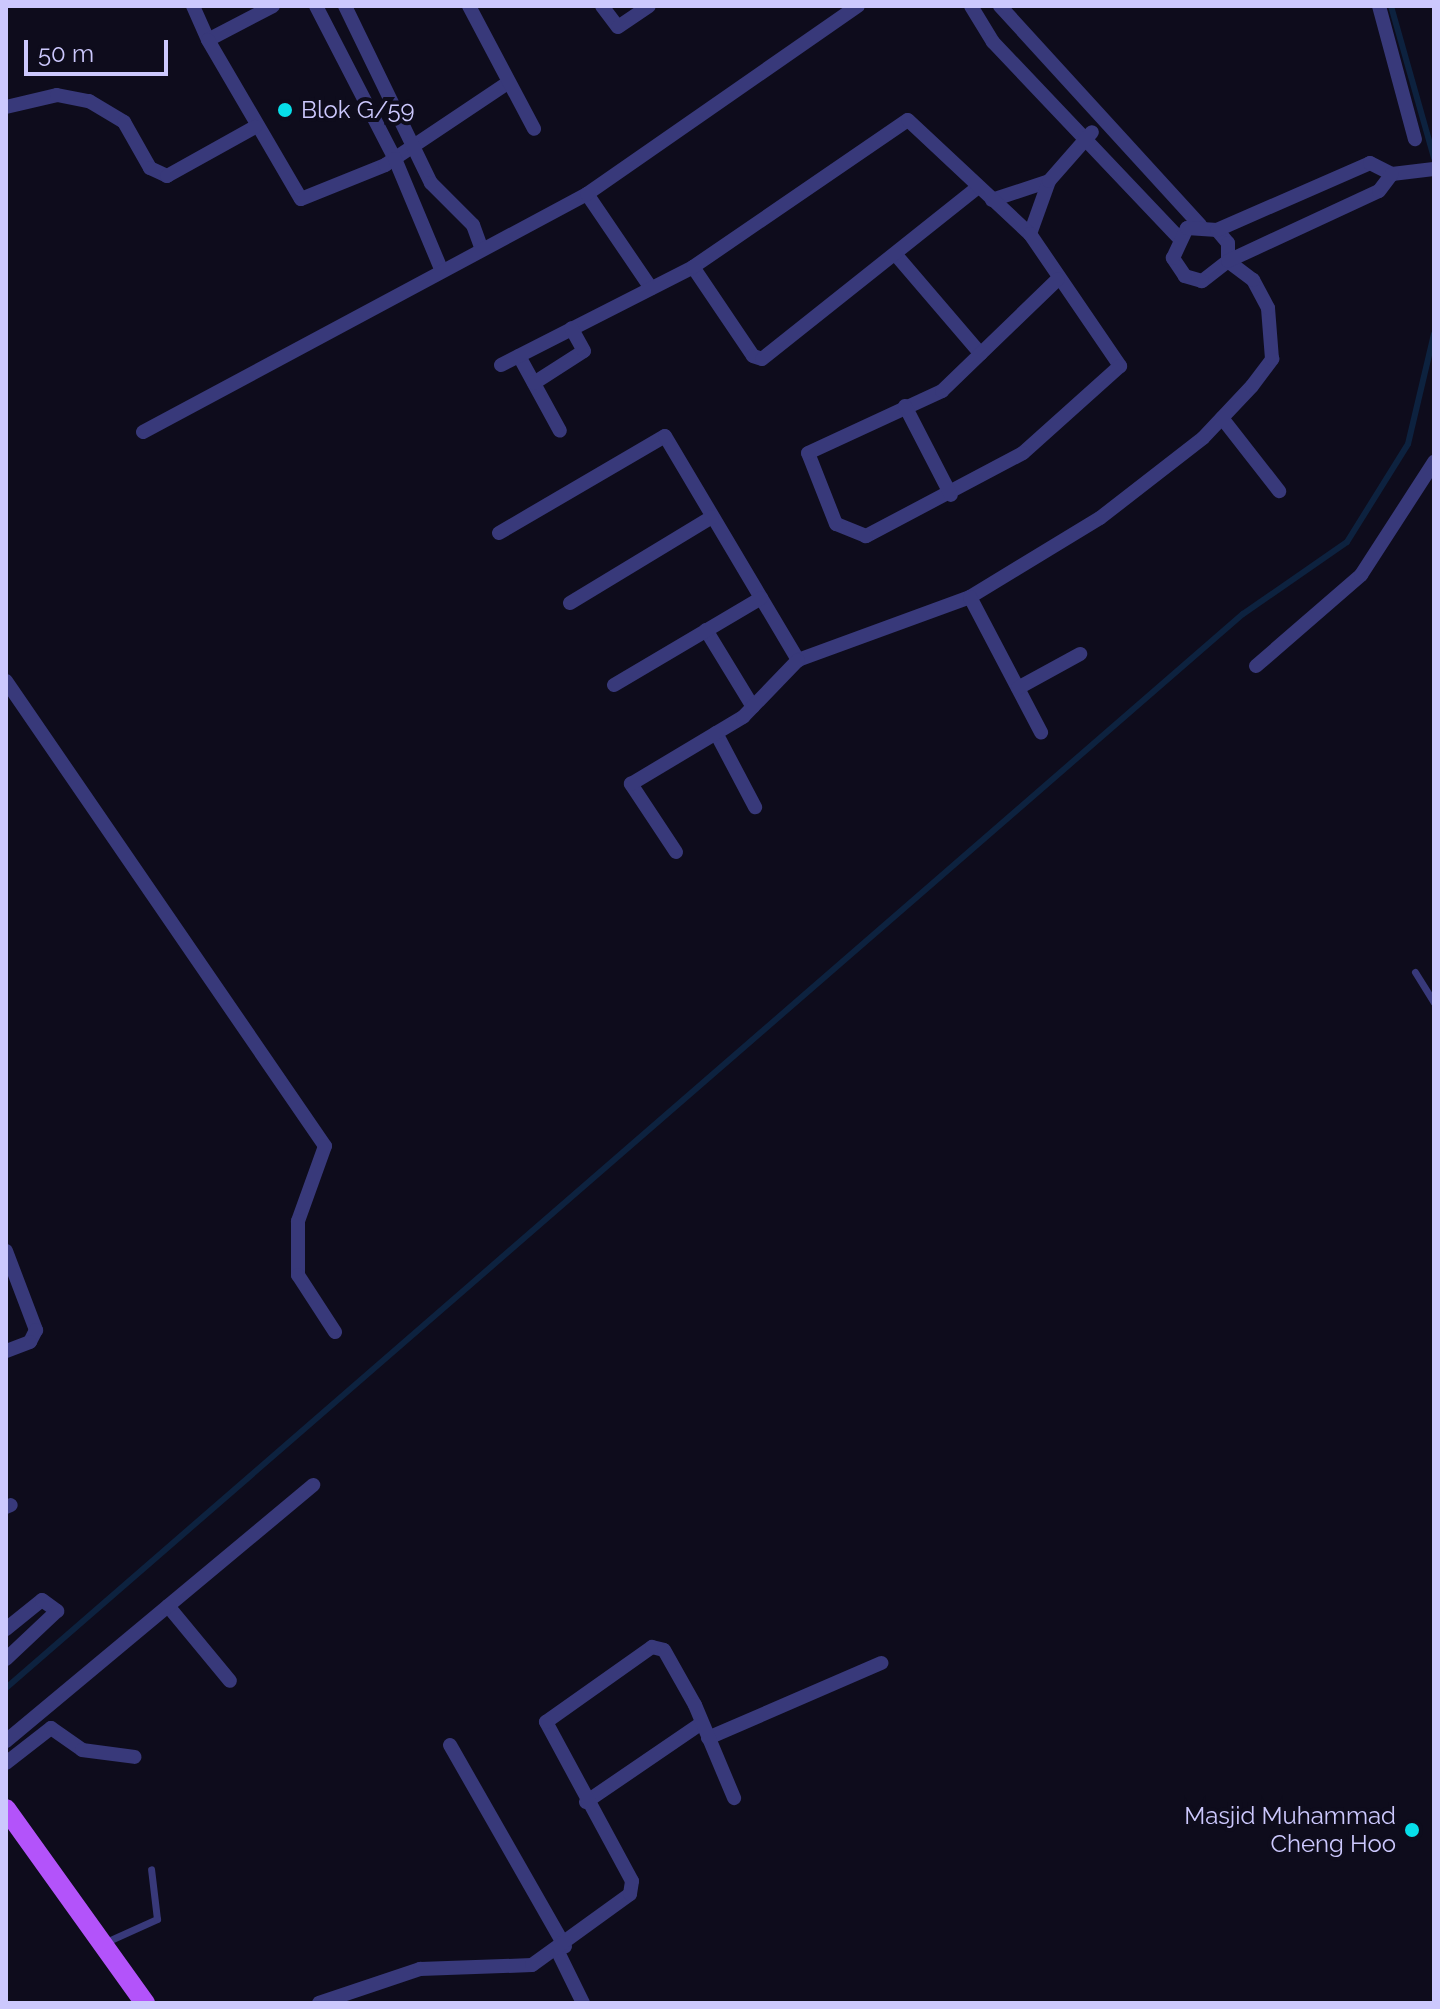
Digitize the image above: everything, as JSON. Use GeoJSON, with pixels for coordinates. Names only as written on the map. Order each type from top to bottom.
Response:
{"type":"FeatureCollection","features":[{"type":"Feature","properties":{"kind":"main road"},"geometry":{"type":"LineString","coordinates":[[6,1809],[106,1942],[145,2003]]}},
{"type":"Feature","properties":{"kind":"street"},"geometry":{"type":"LineString","coordinates":[[193,6],[255,127],[301,199],[395,159],[506,84]]}},
{"type":"Feature","properties":{"kind":"street"},"geometry":{"type":"LineString","coordinates":[[208,40],[273,6]]}},
{"type":"Feature","properties":{"kind":"street"},"geometry":{"type":"LineString","coordinates":[[316,6],[395,159],[441,269]]}},
{"type":"Feature","properties":{"kind":"street"},"geometry":{"type":"LineString","coordinates":[[345,6],[431,183],[473,225],[481,247]]}},
{"type":"Feature","properties":{"kind":"street"},"geometry":{"type":"LineString","coordinates":[[469,6],[506,84],[534,129]]}},
{"type":"Feature","properties":{"kind":"street"},"geometry":{"type":"LineString","coordinates":[[602,6],[618,27],[649,6]]}},
{"type":"Feature","properties":{"kind":"street"},"geometry":{"type":"LineString","coordinates":[[143,432],[481,247],[587,194],[858,6]]}},
{"type":"Feature","properties":{"kind":"street"},"geometry":{"type":"LineString","coordinates":[[971,6],[993,42],[1089,136],[1178,237]]}},
{"type":"Feature","properties":{"kind":"street"},"geometry":{"type":"LineString","coordinates":[[1000,6],[1101,123],[1200,225],[1217,230],[1228,243],[1228,261]]}},
{"type":"Feature","properties":{"kind":"street"},"geometry":{"type":"LineString","coordinates":[[1379,6],[1415,139]]}},
{"type":"Feature","properties":{"kind":"street"},"geometry":{"type":"LineString","coordinates":[[6,107],[57,95],[89,101],[124,122],[150,168],[167,176],[255,127]]}},
{"type":"Feature","properties":{"kind":"street"},"geometry":{"type":"LineString","coordinates":[[501,365],[693,267],[897,121],[919,128],[977,188],[1030,234],[1120,366],[1041,441],[951,495],[866,536],[843,530],[832,517],[808,453],[942,391],[1058,279]]}},
{"type":"Feature","properties":{"kind":"street"},"geometry":{"type":"LineString","coordinates":[[1030,234],[1049,181],[1101,123]]}},
{"type":"Feature","properties":{"kind":"street"},"geometry":{"type":"LineString","coordinates":[[1217,230],[1370,163],[1392,174],[1434,169]]}},
{"type":"Feature","properties":{"kind":"street"},"geometry":{"type":"LineString","coordinates":[[1200,225],[1178,237],[1173,258],[1185,276],[1202,281],[1228,261],[1280,232],[1379,191],[1392,174]]}},
{"type":"Feature","properties":{"kind":"street"},"geometry":{"type":"LineString","coordinates":[[992,200],[1049,181]]}},
{"type":"Feature","properties":{"kind":"street"},"geometry":{"type":"LineString","coordinates":[[693,267],[757,360],[896,255],[977,188]]}},
{"type":"Feature","properties":{"kind":"street"},"geometry":{"type":"LineString","coordinates":[[1300,193],[1311,218]]}},
{"type":"Feature","properties":{"kind":"street"},"geometry":{"type":"LineString","coordinates":[[587,194],[651,288]]}},
{"type":"Feature","properties":{"kind":"street"},"geometry":{"type":"LineString","coordinates":[[1269,207],[1280,232]]}},
{"type":"Feature","properties":{"kind":"street"},"geometry":{"type":"LineString","coordinates":[[896,255],[981,354]]}},
{"type":"Feature","properties":{"kind":"street"},"geometry":{"type":"LineString","coordinates":[[676,852],[631,784],[753,707],[798,660],[970,597],[1100,518],[1222,418],[1272,359],[1274,340],[1253,280],[1228,261]]}},
{"type":"Feature","properties":{"kind":"street"},"geometry":{"type":"LineString","coordinates":[[534,383],[584,351],[571,328]]}},
{"type":"Feature","properties":{"kind":"street"},"geometry":{"type":"LineString","coordinates":[[519,356],[560,431]]}},
{"type":"Feature","properties":{"kind":"street"},"geometry":{"type":"LineString","coordinates":[[905,406],[951,495]]}},
{"type":"Feature","properties":{"kind":"street"},"geometry":{"type":"LineString","coordinates":[[1222,418],[1279,491]]}},
{"type":"Feature","properties":{"kind":"street"},"geometry":{"type":"LineString","coordinates":[[499,533],[665,436],[798,660]]}},
{"type":"Feature","properties":{"kind":"street"},"geometry":{"type":"LineString","coordinates":[[1256,666],[1361,575],[1434,462]]}},
{"type":"Feature","properties":{"kind":"street"},"geometry":{"type":"LineString","coordinates":[[570,603],[712,517]]}},
{"type":"Feature","properties":{"kind":"street"},"geometry":{"type":"LineString","coordinates":[[970,597],[1041,732]]}},
{"type":"Feature","properties":{"kind":"street"},"geometry":{"type":"LineString","coordinates":[[614,685],[761,598]]}},
{"type":"Feature","properties":{"kind":"street"},"geometry":{"type":"LineString","coordinates":[[706,630],[753,707]]}},
{"type":"Feature","properties":{"kind":"street"},"geometry":{"type":"LineString","coordinates":[[1018,688],[1080,654]]}},
{"type":"Feature","properties":{"kind":"street"},"geometry":{"type":"LineString","coordinates":[[6,681],[325,1146],[298,1221],[298,1275],[335,1332]]}},
{"type":"Feature","properties":{"kind":"street"},"geometry":{"type":"LineString","coordinates":[[716,733],[755,807]]}},
{"type":"Feature","properties":{"kind":"street"},"geometry":{"type":"LineString","coordinates":[[6,1251],[36,1330],[30,1342],[6,1351]]}},
{"type":"Feature","properties":{"kind":"street"},"geometry":{"type":"LineString","coordinates":[[6,1741],[313,1485]]}},
{"type":"Feature","properties":{"kind":"street"},"geometry":{"type":"LineString","coordinates":[[6,1629],[42,1600],[57,1611],[6,1659]]}},
{"type":"Feature","properties":{"kind":"street"},"geometry":{"type":"LineString","coordinates":[[168,1606],[230,1681]]}},
{"type":"Feature","properties":{"kind":"street"},"geometry":{"type":"LineString","coordinates":[[319,2003],[420,1969],[509,1969],[562,1949],[634,1888],[546,1725],[565,1705],[657,1645],[704,1731],[734,1798]]}},
{"type":"Feature","properties":{"kind":"street"},"geometry":{"type":"LineString","coordinates":[[586,1802],[704,1731],[881,1663]]}},
{"type":"Feature","properties":{"kind":"street"},"geometry":{"type":"LineString","coordinates":[[6,1763],[51,1728],[82,1750],[135,1757]]}},
{"type":"Feature","properties":{"kind":"street"},"geometry":{"type":"LineString","coordinates":[[450,1745],[562,1949],[583,2003]]}},
{"type":"Feature","properties":{"kind":"lane"},"geometry":{"type":"LineString","coordinates":[[1415,972],[1434,1002]]}},
{"type":"Feature","properties":{"kind":"lane"},"geometry":{"type":"LineString","coordinates":[[106,1942],[157,1919],[151,1869]]}},
{"type":"Feature","properties":{"kind":"waterway"},"geometry":{"type":"LineString","coordinates":[[1391,6],[1434,158]]}},
{"type":"Feature","properties":{"kind":"waterway"},"geometry":{"type":"LineString","coordinates":[[6,1688],[1243,614],[1347,542],[1408,444],[1434,334]]}},
{"type":"Feature","properties":{"kind":"place","name":"Blok G/59"},"geometry":{"type":"Point","coordinates":[285,110]}},
{"type":"Feature","properties":{"kind":"place","name":"Masjid Muhammad Cheng Hoo"},"geometry":{"type":"Point","coordinates":[1412,1830]}}]}
